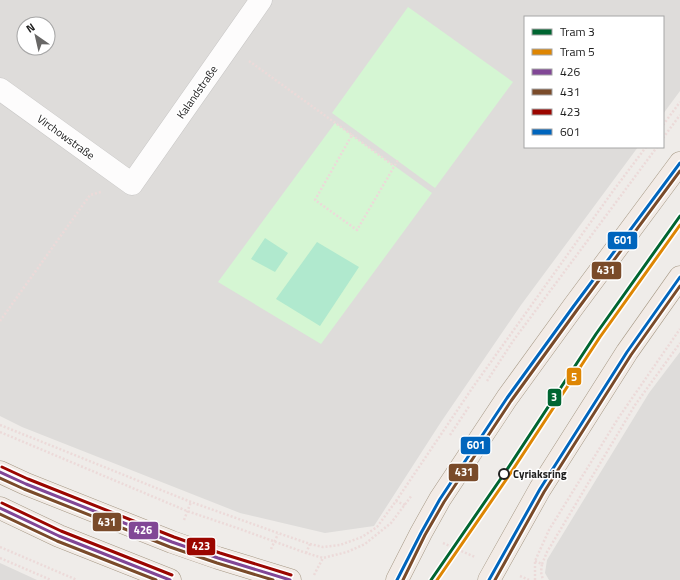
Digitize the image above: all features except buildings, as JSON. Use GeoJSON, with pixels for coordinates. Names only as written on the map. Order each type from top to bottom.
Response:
{"type":"FeatureCollection","features":[{"type":"Feature","properties":{"kind":"main road"},"geometry":{"type":"LineString","coordinates":[[397,580],[440,499],[507,398],[680,163]]}},
{"type":"Feature","properties":{"kind":"main road"},"geometry":{"type":"LineString","coordinates":[[492,573],[548,476],[627,352],[680,277]]}},
{"type":"Feature","properties":{"kind":"main road"},"geometry":{"type":"LineString","coordinates":[[0,472],[26,484],[172,542],[290,580]]}},
{"type":"Feature","properties":{"kind":"main road"},"geometry":{"type":"LineString","coordinates":[[0,508],[58,536],[170,580]]}},
{"type":"Feature","properties":{"kind":"street","name":"Kalandstraße"},"geometry":{"type":"LineString","coordinates":[[132,184],[261,0]]}},
{"type":"Feature","properties":{"kind":"street","name":"Virchowstraße"},"geometry":{"type":"LineString","coordinates":[[0,89],[132,184]]}},
{"type":"Feature","properties":{"kind":"path"},"geometry":{"type":"LineString","coordinates":[[249,61],[394,166]]}},
{"type":"Feature","properties":{"kind":"path"},"geometry":{"type":"LineString","coordinates":[[664,124],[680,102]]}},
{"type":"Feature","properties":{"kind":"path"},"geometry":{"type":"LineString","coordinates":[[664,137],[680,115]]}},
{"type":"Feature","properties":{"kind":"path"},"geometry":{"type":"LineString","coordinates":[[352,135],[315,200],[357,230],[398,160]]}},
{"type":"Feature","properties":{"kind":"path"},"geometry":{"type":"LineString","coordinates":[[0,425],[191,502],[310,544],[323,547],[340,545],[362,537],[377,527],[396,501],[473,387],[645,148]]}},
{"type":"Feature","properties":{"kind":"path"},"geometry":{"type":"LineString","coordinates":[[0,321],[90,195],[132,184]]}},
{"type":"Feature","properties":{"kind":"path"},"geometry":{"type":"LineString","coordinates":[[535,580],[535,562],[549,530],[619,417],[680,329]]}},
{"type":"Feature","properties":{"kind":"path"},"geometry":{"type":"LineString","coordinates":[[543,580],[541,572],[542,564],[551,546],[635,405],[680,343]]}},
{"type":"Feature","properties":{"kind":"path"},"geometry":{"type":"LineString","coordinates":[[648,375],[654,379]]}},
{"type":"Feature","properties":{"kind":"path"},"geometry":{"type":"LineString","coordinates":[[0,432],[187,511],[323,558],[312,580]]}},
{"type":"Feature","properties":{"kind":"path"},"geometry":{"type":"LineString","coordinates":[[396,501],[405,505]]}},
{"type":"Feature","properties":{"kind":"path"},"geometry":{"type":"LineString","coordinates":[[184,521],[191,502]]}},
{"type":"Feature","properties":{"kind":"path"},"geometry":{"type":"LineString","coordinates":[[391,524],[400,524],[421,533],[492,573],[529,580]]}},
{"type":"Feature","properties":{"kind":"path"},"geometry":{"type":"LineString","coordinates":[[274,542],[278,533]]}},
{"type":"Feature","properties":{"kind":"path"},"geometry":{"type":"LineString","coordinates":[[306,553],[310,544]]}},
{"type":"Feature","properties":{"kind":"path"},"geometry":{"type":"LineString","coordinates":[[0,547],[77,580]]}},
{"type":"Feature","properties":{"kind":"path"},"geometry":{"type":"LineString","coordinates":[[0,558],[51,580]]}},
{"type":"Feature","properties":{"kind":"path"},"geometry":{"type":"LineString","coordinates":[[535,562],[542,564]]}},
{"type":"Feature","properties":{"kind":"shaded area"},"geometry":{"type":"Polygon","coordinates":[[[0,0],[680,0],[680,91],[664,113],[664,16],[524,16],[524,148],[637,148],[521,305],[441,422],[374,526],[325,533],[240,513],[22,427],[0,416],[0,0]]]}},
{"type":"Feature","properties":{"kind":"shaded area"},"geometry":{"type":"Polygon","coordinates":[[[680,352],[680,580],[549,580],[545,573],[547,560],[649,393],[680,352]]]}},
{"type":"Feature","properties":{"kind":"shaded area"},"geometry":{"type":"Polygon","coordinates":[[[0,563],[37,580],[0,580],[0,563]]]}},
{"type":"Feature","properties":{"kind":"green space"},"geometry":{"type":"Polygon","coordinates":[[[408,7],[513,82],[435,188],[332,113],[408,7]]]}},
{"type":"Feature","properties":{"kind":"green space"},"geometry":{"type":"Polygon","coordinates":[[[335,123],[432,193],[321,344],[218,282],[335,123]]]}},
{"type":"Feature","properties":{"kind":"green space"},"geometry":{"type":"Polygon","coordinates":[[[265,238],[288,253],[275,272],[251,259],[265,238]]]}},
{"type":"Feature","properties":{"kind":"green space"},"geometry":{"type":"Polygon","coordinates":[[[317,242],[359,267],[320,326],[276,299],[317,242]]]}},
{"type":"Feature","properties":{"kind":"tram line","name":"3"},"geometry":{"type":"LineString","coordinates":[[431,580],[504,474],[596,334],[680,216]]}},
{"type":"Feature","properties":{"kind":"tram line","name":"5"},"geometry":{"type":"LineString","coordinates":[[437,580],[508,477],[600,337],[680,225]]}},
{"type":"Feature","properties":{"kind":"transit line","name":"601"},"geometry":{"type":"LineString","coordinates":[[397,580],[440,499],[507,398],[680,163]]}},
{"type":"Feature","properties":{"kind":"transit line","name":"431"},"geometry":{"type":"LineString","coordinates":[[403,580],[425,535],[444,502],[511,401],[680,171]]}},
{"type":"Feature","properties":{"kind":"transit line","name":"601"},"geometry":{"type":"LineString","coordinates":[[489,580],[540,489],[627,352],[680,277]]}},
{"type":"Feature","properties":{"kind":"transit line","name":"431"},"geometry":{"type":"LineString","coordinates":[[495,580],[544,492],[631,355],[680,286]]}},
{"type":"Feature","properties":{"kind":"transit line","name":"423"},"geometry":{"type":"LineString","coordinates":[[2,467],[28,479],[174,537],[291,575]]}},
{"type":"Feature","properties":{"kind":"transit line","name":"426"},"geometry":{"type":"LineString","coordinates":[[0,472],[26,484],[172,542],[290,580]]}},
{"type":"Feature","properties":{"kind":"transit line","name":"431"},"geometry":{"type":"LineString","coordinates":[[0,478],[170,547],[273,580]]}},
{"type":"Feature","properties":{"kind":"transit line","name":"423"},"geometry":{"type":"LineString","coordinates":[[2,503],[61,531],[172,575]]}},
{"type":"Feature","properties":{"kind":"transit line","name":"426"},"geometry":{"type":"LineString","coordinates":[[0,508],[59,536],[170,580]]}},
{"type":"Feature","properties":{"kind":"transit line","name":"431"},"geometry":{"type":"LineString","coordinates":[[0,514],[57,541],[156,580]]}},
{"type":"Feature","properties":{"kind":"place","name":"Cyriaksring"},"geometry":{"type":"Point","coordinates":[504,474]}}]}
